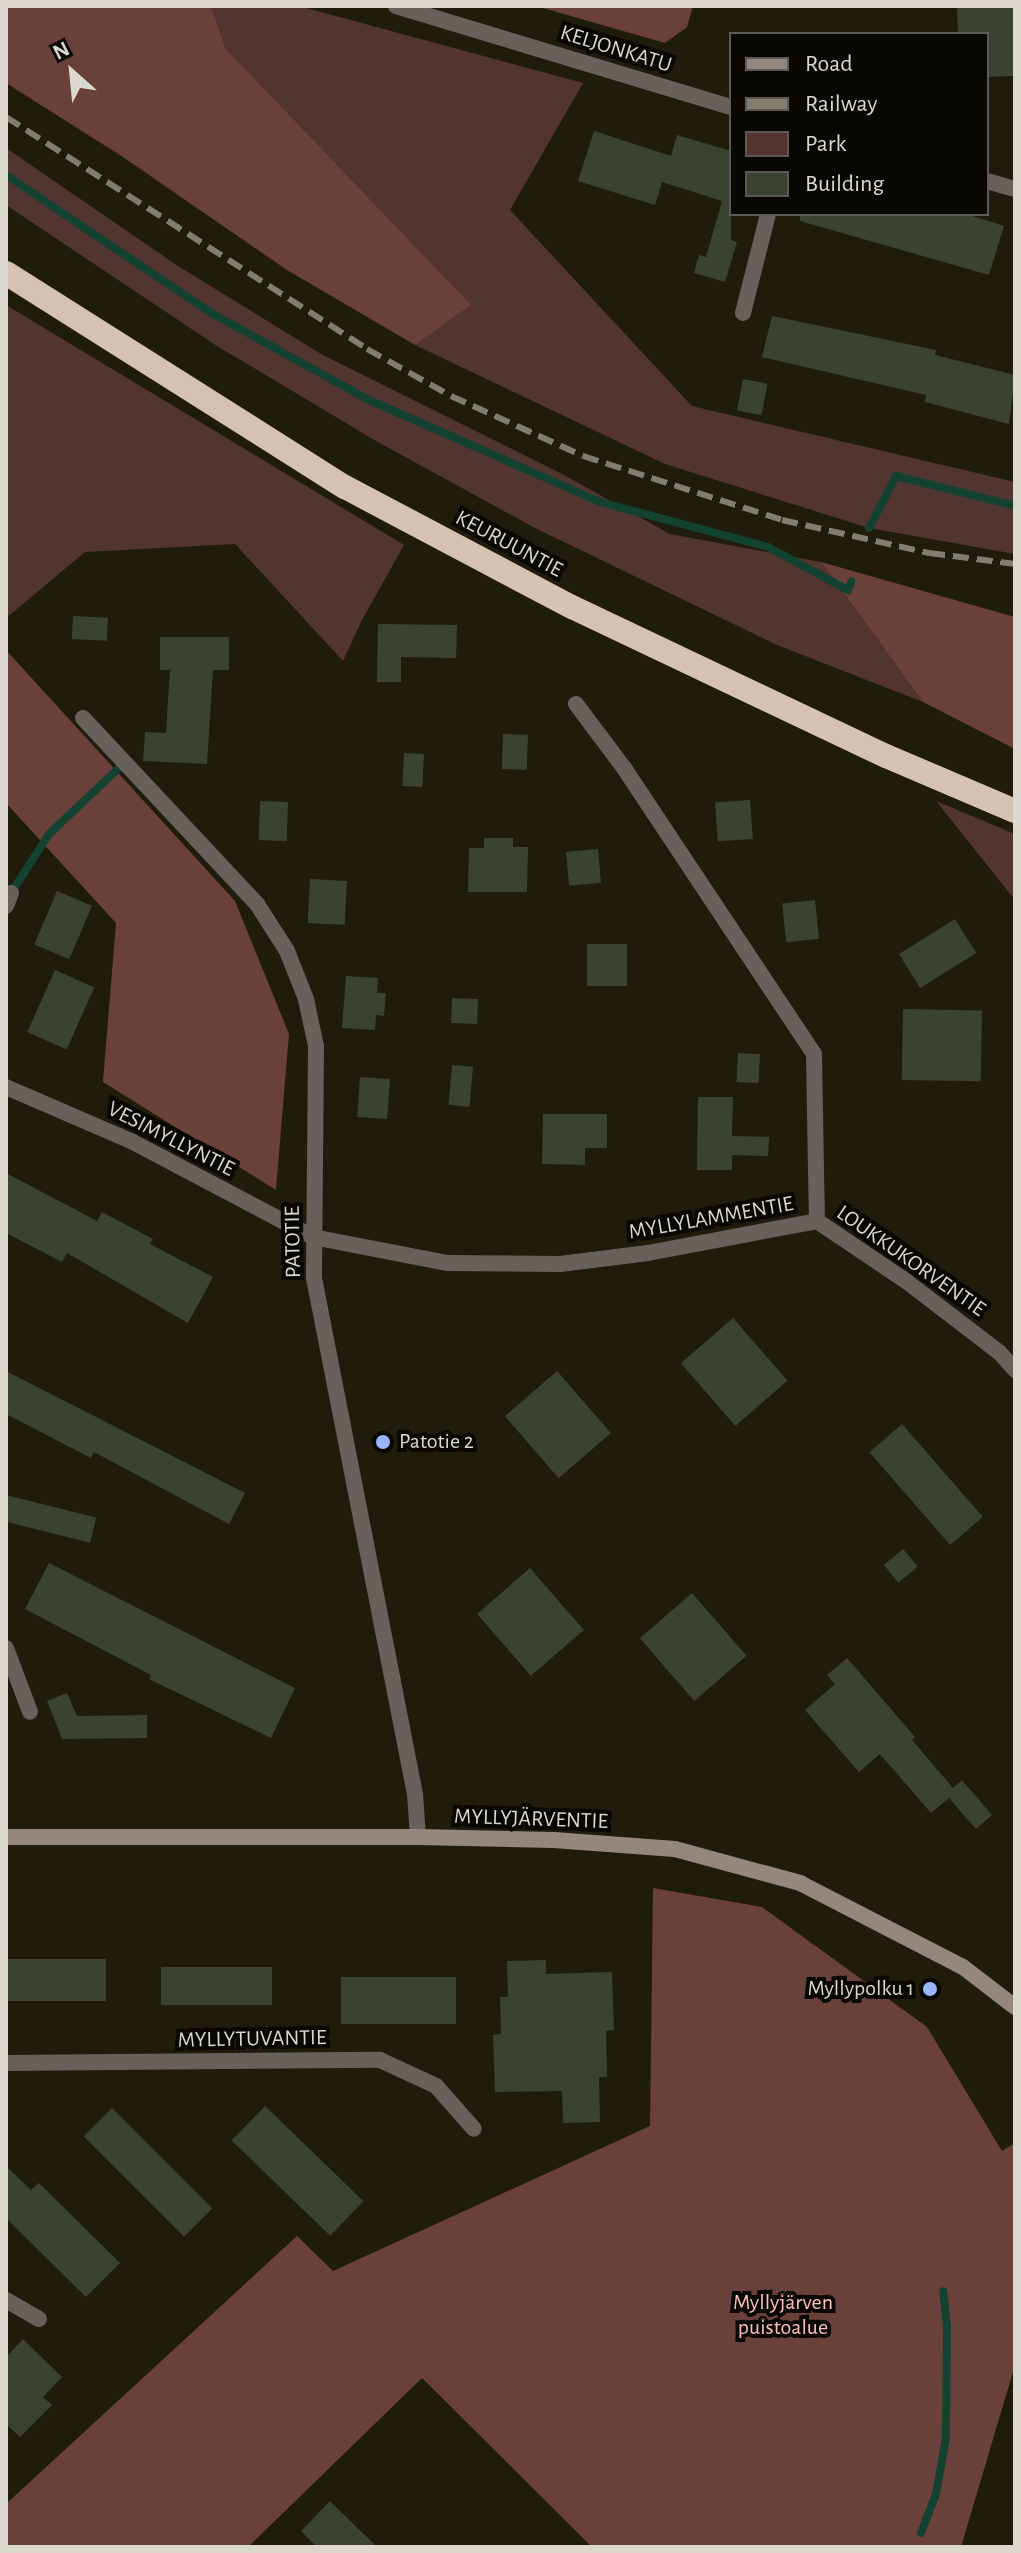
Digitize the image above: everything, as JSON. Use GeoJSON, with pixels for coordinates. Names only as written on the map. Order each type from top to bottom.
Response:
{"type":"FeatureCollection","features":[{"type":"Feature","properties":{"kind":"highway","name":"KEURUUNTIE"},"geometry":{"type":"LineString","coordinates":[[6,273],[345,487],[572,607],[886,756],[1015,811]]}},
{"type":"Feature","properties":{"kind":"main road","name":"MYLLYJÄRVENTIE"},"geometry":{"type":"LineString","coordinates":[[6,1837],[418,1837],[554,1840],[675,1849],[800,1883],[963,1967],[1015,2007]]}},
{"type":"Feature","properties":{"kind":"street","name":"KELJONKATU"},"geometry":{"type":"LineString","coordinates":[[396,6],[729,106]]}},
{"type":"Feature","properties":{"kind":"street"},"geometry":{"type":"LineString","coordinates":[[989,182],[1015,189]]}},
{"type":"Feature","properties":{"kind":"street"},"geometry":{"type":"LineString","coordinates":[[743,313],[767,216]]}},
{"type":"Feature","properties":{"kind":"street","name":"MYLLYLAMMENTIE"},"geometry":{"type":"LineString","coordinates":[[313,1237],[447,1263],[560,1264],[648,1253],[817,1221],[814,1054],[624,768],[576,704]]}},
{"type":"Feature","properties":{"kind":"street","name":"PATOTIE"},"geometry":{"type":"LineString","coordinates":[[83,718],[257,904],[287,951],[306,999],[316,1046],[314,1278],[415,1794],[418,1837]]}},
{"type":"Feature","properties":{"kind":"street","name":"VESIMYLLYNTIE"},"geometry":{"type":"LineString","coordinates":[[6,1087],[131,1141],[313,1237]]}},
{"type":"Feature","properties":{"kind":"street","name":"LOUKKUKORVENTIE"},"geometry":{"type":"LineString","coordinates":[[817,1221],[906,1281],[999,1352],[1015,1370]]}},
{"type":"Feature","properties":{"kind":"street"},"geometry":{"type":"LineString","coordinates":[[6,1648],[30,1712]]}},
{"type":"Feature","properties":{"kind":"street","name":"MYLLYTUVANTIE"},"geometry":{"type":"LineString","coordinates":[[6,2063],[380,2060],[436,2086],[474,2129]]}},
{"type":"Feature","properties":{"kind":"street"},"geometry":{"type":"LineString","coordinates":[[6,2300],[39,2319]]}},
{"type":"Feature","properties":{"kind":"green space"},"geometry":{"type":"Polygon","coordinates":[[[6,6],[211,6],[226,49],[471,305],[415,345],[287,270],[123,157],[6,83],[6,6]]]}},
{"type":"Feature","properties":{"kind":"green space"},"geometry":{"type":"Polygon","coordinates":[[[211,6],[299,6],[583,83],[510,210],[692,406],[1015,482],[1015,554],[869,528],[665,464],[415,345],[470,305],[226,49],[211,6]]]}},
{"type":"Feature","properties":{"kind":"green space"},"geometry":{"type":"Polygon","coordinates":[[[536,6],[693,6],[687,27],[665,43],[536,6]]]}},
{"type":"Feature","properties":{"kind":"green space"},"geometry":{"type":"Polygon","coordinates":[[[6,148],[178,266],[321,354],[564,475],[670,534],[821,562],[923,702],[777,645],[535,528],[376,441],[217,346],[6,205],[6,148]]]}},
{"type":"Feature","properties":{"kind":"green space"},"geometry":{"type":"Polygon","coordinates":[[[6,305],[404,545],[343,661],[235,544],[85,552],[6,618],[6,305]]]}},
{"type":"Feature","properties":{"kind":"green space"},"geometry":{"type":"Polygon","coordinates":[[[821,562],[1015,617],[1015,749],[923,702],[821,562]]]}},
{"type":"Feature","properties":{"kind":"green space"},"geometry":{"type":"Polygon","coordinates":[[[6,650],[235,901],[289,1034],[276,1190],[103,1082],[116,923],[6,803],[6,650]]]}},
{"type":"Feature","properties":{"kind":"green space"},"geometry":{"type":"Polygon","coordinates":[[[936,801],[1015,834],[1015,900],[936,801]]]}},
{"type":"Feature","properties":{"kind":"green space","name":"Myllyjärven puistoalue"},"geometry":{"type":"Polygon","coordinates":[[[653,1888],[762,1907],[927,2027],[1002,2151],[1015,2143],[1015,2365],[961,2547],[592,2547],[422,2378],[248,2547],[6,2547],[6,2504],[297,2236],[333,2271],[650,2126],[653,1888]]]}},
{"type":"Feature","properties":{"kind":"building"},"geometry":{"type":"Polygon","coordinates":[[[957,6],[1015,6],[1015,76],[989,77],[989,32],[958,32],[957,6]]]}},
{"type":"Feature","properties":{"kind":"building"},"geometry":{"type":"Polygon","coordinates":[[[594,131],[671,156],[677,135],[729,150],[731,240],[737,242],[725,282],[694,273],[699,255],[706,257],[722,201],[662,182],[655,205],[578,181],[594,131]]]}},
{"type":"Feature","properties":{"kind":"building"},"geometry":{"type":"Polygon","coordinates":[[[800,216],[972,216],[1004,226],[989,275],[800,221],[800,216]]]}},
{"type":"Feature","properties":{"kind":"building"},"geometry":{"type":"Polygon","coordinates":[[[772,316],[936,350],[935,355],[1015,375],[1009,424],[925,402],[926,395],[762,357],[772,316]]]}},
{"type":"Feature","properties":{"kind":"building"},"geometry":{"type":"Polygon","coordinates":[[[743,379],[768,384],[761,415],[737,410],[743,379]]]}},
{"type":"Feature","properties":{"kind":"building"},"geometry":{"type":"Polygon","coordinates":[[[73,616],[108,618],[107,641],[72,639],[73,616]]]}},
{"type":"Feature","properties":{"kind":"building"},"geometry":{"type":"Polygon","coordinates":[[[378,624],[457,625],[456,658],[401,657],[401,682],[377,682],[378,624]]]}},
{"type":"Feature","properties":{"kind":"building"},"geometry":{"type":"Polygon","coordinates":[[[160,637],[229,637],[229,670],[213,670],[207,764],[143,761],[145,732],[166,733],[170,670],[160,670],[160,637]]]}},
{"type":"Feature","properties":{"kind":"building"},"geometry":{"type":"Polygon","coordinates":[[[503,734],[528,735],[527,770],[502,769],[503,734]]]}},
{"type":"Feature","properties":{"kind":"building"},"geometry":{"type":"Polygon","coordinates":[[[404,753],[424,754],[422,787],[402,786],[404,753]]]}},
{"type":"Feature","properties":{"kind":"building"},"geometry":{"type":"Polygon","coordinates":[[[750,800],[753,839],[718,841],[715,802],[750,800]]]}},
{"type":"Feature","properties":{"kind":"building"},"geometry":{"type":"Polygon","coordinates":[[[260,801],[288,802],[287,841],[259,840],[260,801]]]}},
{"type":"Feature","properties":{"kind":"building"},"geometry":{"type":"Polygon","coordinates":[[[484,838],[513,838],[513,847],[528,847],[527,892],[468,892],[469,848],[484,848],[484,838]]]}},
{"type":"Feature","properties":{"kind":"building"},"geometry":{"type":"Polygon","coordinates":[[[598,849],[601,883],[569,886],[566,852],[598,849]]]}},
{"type":"Feature","properties":{"kind":"building"},"geometry":{"type":"Polygon","coordinates":[[[310,879],[347,881],[345,925],[308,923],[310,879]]]}},
{"type":"Feature","properties":{"kind":"building"},"geometry":{"type":"Polygon","coordinates":[[[57,891],[92,906],[69,959],[34,944],[57,891]]]}},
{"type":"Feature","properties":{"kind":"building"},"geometry":{"type":"Polygon","coordinates":[[[815,900],[819,939],[786,942],[782,903],[815,900]]]}},
{"type":"Feature","properties":{"kind":"building"},"geometry":{"type":"Polygon","coordinates":[[[955,919],[976,953],[920,988],[899,954],[955,919]]]}},
{"type":"Feature","properties":{"kind":"building"},"geometry":{"type":"Polygon","coordinates":[[[587,944],[627,944],[627,986],[587,986],[587,944]]]}},
{"type":"Feature","properties":{"kind":"building"},"geometry":{"type":"Polygon","coordinates":[[[55,970],[94,987],[67,1050],[27,1032],[55,970]]]}},
{"type":"Feature","properties":{"kind":"building"},"geometry":{"type":"Polygon","coordinates":[[[346,976],[378,978],[377,993],[386,993],[384,1016],[376,1015],[375,1030],[342,1028],[346,976]]]}},
{"type":"Feature","properties":{"kind":"building"},"geometry":{"type":"Polygon","coordinates":[[[452,998],[478,999],[477,1024],[451,1023],[452,998]]]}},
{"type":"Feature","properties":{"kind":"building"},"geometry":{"type":"Polygon","coordinates":[[[903,1009],[982,1010],[981,1081],[902,1080],[903,1009]]]}},
{"type":"Feature","properties":{"kind":"building"},"geometry":{"type":"Polygon","coordinates":[[[738,1053],[760,1054],[758,1083],[736,1082],[738,1053]]]}},
{"type":"Feature","properties":{"kind":"building"},"geometry":{"type":"Polygon","coordinates":[[[452,1065],[473,1067],[469,1107],[449,1105],[452,1065]]]}},
{"type":"Feature","properties":{"kind":"building"},"geometry":{"type":"Polygon","coordinates":[[[360,1077],[390,1079],[387,1119],[357,1117],[360,1077]]]}},
{"type":"Feature","properties":{"kind":"building"},"geometry":{"type":"Polygon","coordinates":[[[698,1097],[733,1097],[732,1136],[769,1137],[768,1156],[732,1155],[732,1170],[697,1170],[698,1097]]]}},
{"type":"Feature","properties":{"kind":"building"},"geometry":{"type":"Polygon","coordinates":[[[543,1114],[607,1114],[607,1148],[585,1148],[585,1165],[542,1164],[543,1114]]]}},
{"type":"Feature","properties":{"kind":"building"},"geometry":{"type":"Polygon","coordinates":[[[6,1173],[97,1221],[102,1212],[153,1239],[150,1244],[213,1277],[188,1323],[67,1253],[62,1262],[6,1233],[6,1173]]]}},
{"type":"Feature","properties":{"kind":"building"},"geometry":{"type":"Polygon","coordinates":[[[733,1318],[787,1381],[735,1426],[681,1363],[733,1318]]]}},
{"type":"Feature","properties":{"kind":"building"},"geometry":{"type":"Polygon","coordinates":[[[6,1371],[245,1493],[229,1524],[94,1452],[91,1458],[6,1414],[6,1371]]]}},
{"type":"Feature","properties":{"kind":"building"},"geometry":{"type":"Polygon","coordinates":[[[557,1371],[611,1433],[559,1478],[505,1416],[557,1371]]]}},
{"type":"Feature","properties":{"kind":"building"},"geometry":{"type":"Polygon","coordinates":[[[902,1424],[983,1517],[950,1545],[870,1452],[902,1424]]]}},
{"type":"Feature","properties":{"kind":"building"},"geometry":{"type":"Polygon","coordinates":[[[6,1495],[96,1517],[90,1543],[6,1522],[6,1495]]]}},
{"type":"Feature","properties":{"kind":"building"},"geometry":{"type":"Polygon","coordinates":[[[903,1549],[918,1567],[899,1583],[884,1565],[903,1549]]]}},
{"type":"Feature","properties":{"kind":"building"},"geometry":{"type":"Polygon","coordinates":[[[49,1563],[295,1688],[271,1738],[149,1679],[151,1675],[25,1609],[49,1563]]]}},
{"type":"Feature","properties":{"kind":"building"},"geometry":{"type":"Polygon","coordinates":[[[530,1568],[584,1630],[531,1676],[477,1614],[530,1568]]]}},
{"type":"Feature","properties":{"kind":"building"},"geometry":{"type":"Polygon","coordinates":[[[692,1593],[746,1656],[694,1701],[640,1638],[692,1593]]]}},
{"type":"Feature","properties":{"kind":"building"},"geometry":{"type":"Polygon","coordinates":[[[847,1658],[915,1737],[912,1740],[953,1788],[962,1780],[992,1815],[976,1829],[949,1798],[931,1813],[880,1754],[859,1772],[805,1710],[835,1684],[827,1675],[847,1658]]]}},
{"type":"Feature","properties":{"kind":"building"},"geometry":{"type":"Polygon","coordinates":[[[67,1693],[77,1716],[147,1715],[147,1738],[62,1739],[47,1701],[67,1693]]]}},
{"type":"Feature","properties":{"kind":"building"},"geometry":{"type":"Polygon","coordinates":[[[6,1959],[106,1959],[106,2001],[6,2001],[6,1959]]]}},
{"type":"Feature","properties":{"kind":"building"},"geometry":{"type":"Polygon","coordinates":[[[546,1960],[546,1974],[612,1972],[614,2030],[606,2031],[607,2077],[599,2077],[600,2122],[563,2123],[562,2091],[495,2092],[493,2035],[501,2034],[500,1997],[508,1997],[507,1961],[546,1960]]]}},
{"type":"Feature","properties":{"kind":"building"},"geometry":{"type":"Polygon","coordinates":[[[161,1967],[272,1967],[272,2005],[161,2005],[161,1967]]]}},
{"type":"Feature","properties":{"kind":"building"},"geometry":{"type":"Polygon","coordinates":[[[341,1977],[456,1977],[456,2024],[341,2024],[341,1977]]]}},
{"type":"Feature","properties":{"kind":"building"},"geometry":{"type":"Polygon","coordinates":[[[265,2106],[364,2201],[330,2236],[232,2141],[265,2106]]]}},
{"type":"Feature","properties":{"kind":"building"},"geometry":{"type":"Polygon","coordinates":[[[112,2108],[212,2208],[184,2237],[84,2136],[112,2108]]]}},
{"type":"Feature","properties":{"kind":"building"},"geometry":{"type":"Polygon","coordinates":[[[6,2166],[31,2190],[39,2183],[120,2263],[86,2297],[6,2218],[6,2166]]]}},
{"type":"Feature","properties":{"kind":"building"},"geometry":{"type":"Polygon","coordinates":[[[23,2339],[62,2377],[43,2397],[52,2405],[20,2437],[6,2424],[6,2357],[23,2339]]]}},
{"type":"Feature","properties":{"kind":"building"},"geometry":{"type":"Polygon","coordinates":[[[330,2501],[377,2547],[317,2547],[301,2531],[330,2501]]]}},
{"type":"Feature","properties":{"kind":"waterway"},"geometry":{"type":"LineString","coordinates":[[6,175],[213,314],[369,400],[600,502],[768,547],[848,590],[851,582]]}},
{"type":"Feature","properties":{"kind":"waterway"},"geometry":{"type":"LineString","coordinates":[[869,528],[896,476],[1015,506]]}},
{"type":"Feature","properties":{"kind":"waterway"},"geometry":{"type":"LineString","coordinates":[[11,893],[49,834],[119,768]]}},
{"type":"Feature","properties":{"kind":"waterway"},"geometry":{"type":"LineString","coordinates":[[921,2533],[936,2494],[946,2438],[947,2327],[943,2291]]}},
{"type":"Feature","properties":{"kind":"railway"},"geometry":{"type":"LineString","coordinates":[[6,117],[367,349],[451,396],[583,456],[782,520],[929,553],[1015,564]]}},
{"type":"Feature","properties":{"kind":"place","name":"Patotie 2"},"geometry":{"type":"Point","coordinates":[383,1442]}},
{"type":"Feature","properties":{"kind":"place","name":"Myllypolku 1"},"geometry":{"type":"Point","coordinates":[930,1989]}}]}
